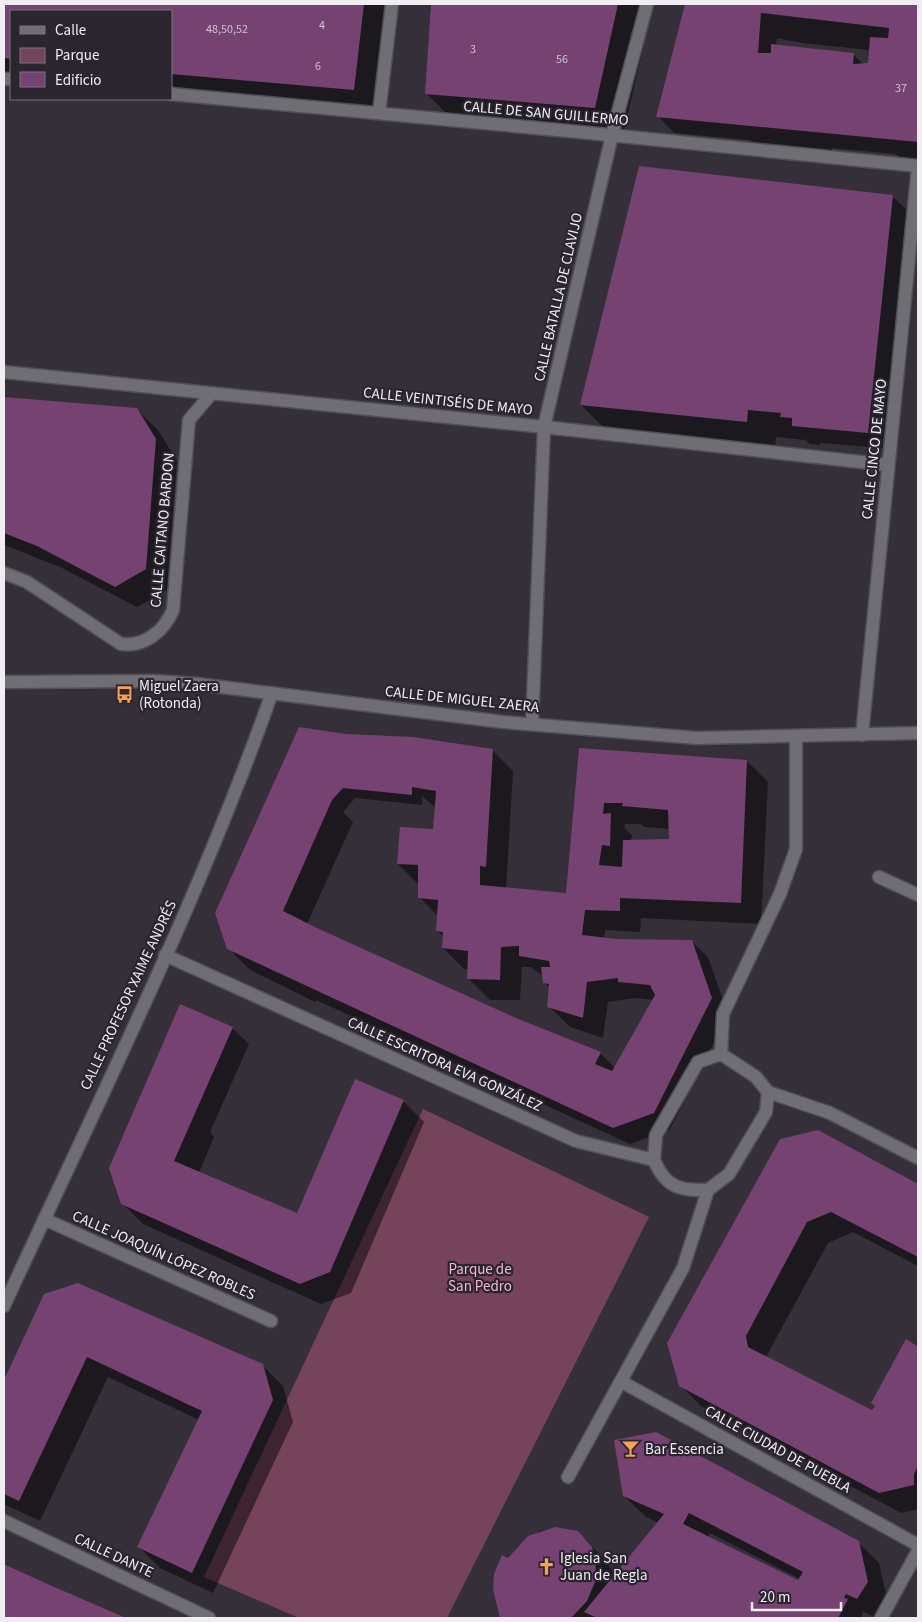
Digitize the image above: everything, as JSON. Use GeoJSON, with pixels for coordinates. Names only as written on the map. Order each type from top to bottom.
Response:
{"type":"FeatureCollection","features":[{"type":"Feature","properties":{"kind":"street"},"geometry":{"type":"LineString","coordinates":[[379,113],[392,4]]}},
{"type":"Feature","properties":{"kind":"street","name":"CALLE BATALLA DE CLAVIJO"},"geometry":{"type":"LineString","coordinates":[[532,724],[544,427],[612,135],[647,4]]}},
{"type":"Feature","properties":{"kind":"street","name":"CALLE DE SAN GUILLERMO"},"geometry":{"type":"LineString","coordinates":[[172,94],[918,166]]}},
{"type":"Feature","properties":{"kind":"street","name":"CALLE CINCO DE MAYO"},"geometry":{"type":"LineString","coordinates":[[862,735],[918,166]]}},
{"type":"Feature","properties":{"kind":"street","name":"CALLE VEINTISÉIS DE MAYO"},"geometry":{"type":"LineString","coordinates":[[4,372],[544,427],[888,465]]}},
{"type":"Feature","properties":{"kind":"street","name":"CALLE CAITANO BARDON"},"geometry":{"type":"LineString","coordinates":[[4,573],[26,582],[121,644],[134,645],[153,636],[168,622],[174,610],[188,420],[211,394]]}},
{"type":"Feature","properties":{"kind":"street","name":"CALLE DE MIGUEL ZAERA"},"geometry":{"type":"LineString","coordinates":[[4,682],[154,681],[197,684],[532,724],[697,738],[918,733]]}},
{"type":"Feature","properties":{"kind":"street","name":"CALLE PROFESOR XAIME ANDRÉS"},"geometry":{"type":"LineString","coordinates":[[4,1306],[165,955],[247,762],[272,693]]}},
{"type":"Feature","properties":{"kind":"street"},"geometry":{"type":"LineString","coordinates":[[721,1054],[723,1014],[780,894],[796,849],[796,737]]}},
{"type":"Feature","properties":{"kind":"street"},"geometry":{"type":"LineString","coordinates":[[880,877],[918,895]]}},
{"type":"Feature","properties":{"kind":"street","name":"CALLE ESCRITORA EVA GONZÁLEZ"},"geometry":{"type":"LineString","coordinates":[[165,955],[576,1141],[654,1160]]}},
{"type":"Feature","properties":{"kind":"street"},"geometry":{"type":"LineString","coordinates":[[721,1054],[756,1077],[768,1092],[830,1113],[918,1158]]}},
{"type":"Feature","properties":{"kind":"street"},"geometry":{"type":"LineString","coordinates":[[708,1190],[686,1190],[661,1176],[654,1160],[656,1135],[698,1062],[721,1054]]}},
{"type":"Feature","properties":{"kind":"street"},"geometry":{"type":"LineString","coordinates":[[568,1477],[622,1382],[683,1268],[708,1190],[729,1174],[766,1112],[768,1092]]}},
{"type":"Feature","properties":{"kind":"street","name":"CALLE JOAQUÍN LÓPEZ ROBLES"},"geometry":{"type":"LineString","coordinates":[[44,1219],[271,1321]]}},
{"type":"Feature","properties":{"kind":"street","name":"CALLE CIUDAD DE PUEBLA"},"geometry":{"type":"LineString","coordinates":[[622,1382],[918,1545]]}},
{"type":"Feature","properties":{"kind":"street","name":"CALLE DANTE"},"geometry":{"type":"LineString","coordinates":[[4,1521],[210,1618]]}},
{"type":"Feature","properties":{"kind":"street"},"geometry":{"type":"LineString","coordinates":[[882,1618],[918,1551]]}},
{"type":"Feature","properties":{"kind":"green space","name":"Parque de San Pedro"},"geometry":{"type":"Polygon","coordinates":[[[423,1109],[649,1217],[447,1618],[299,1618],[204,1577],[423,1109]]]}},
{"type":"Feature","properties":{"kind":"building"},"geometry":{"type":"Polygon","coordinates":[[[4,4],[364,4],[354,90],[172,74],[172,10],[10,10],[10,59],[4,58],[4,4]]]}},
{"type":"Feature","properties":{"kind":"building"},"geometry":{"type":"Polygon","coordinates":[[[431,4],[618,4],[595,108],[425,94],[431,4]]]}},
{"type":"Feature","properties":{"kind":"building"},"geometry":{"type":"Polygon","coordinates":[[[685,4],[918,4],[918,142],[656,117],[685,4]],[[761,13],[758,53],[771,53],[771,44],[854,53],[853,64],[868,63],[870,37],[888,38],[889,28],[761,13]]]}},
{"type":"Feature","properties":{"kind":"building"},"geometry":{"type":"Polygon","coordinates":[[[639,166],[893,195],[868,433],[792,426],[792,418],[780,417],[781,413],[748,410],[747,422],[580,405],[639,166]]]}},
{"type":"Feature","properties":{"kind":"building"},"geometry":{"type":"Polygon","coordinates":[[[4,397],[137,408],[156,439],[146,569],[115,587],[37,546],[4,533],[4,397]]]}},
{"type":"Feature","properties":{"kind":"building"},"geometry":{"type":"Polygon","coordinates":[[[299,727],[346,734],[413,737],[493,749],[486,867],[480,866],[480,885],[566,893],[579,748],[747,760],[741,903],[620,898],[620,911],[585,910],[582,935],[617,939],[692,940],[712,998],[654,1113],[613,1128],[227,949],[215,913],[299,727]],[[412,787],[412,795],[343,788],[332,800],[283,911],[516,1018],[601,1052],[595,1064],[612,1071],[655,995],[650,985],[618,982],[618,978],[587,982],[583,1018],[547,1007],[549,984],[543,983],[541,967],[550,967],[549,961],[519,956],[519,946],[501,947],[500,980],[467,979],[468,951],[442,948],[443,932],[436,931],[438,900],[418,898],[418,865],[397,864],[400,827],[433,829],[436,791],[412,787]],[[604,803],[603,814],[611,813],[610,846],[602,845],[599,865],[622,867],[623,840],[669,839],[668,810],[622,806],[623,803],[604,803]]]}},
{"type":"Feature","properties":{"kind":"building"},"geometry":{"type":"Polygon","coordinates":[[[180,1004],[233,1027],[174,1161],[297,1213],[355,1079],[404,1100],[330,1272],[300,1284],[121,1204],[109,1168],[180,1004]]]}},
{"type":"Feature","properties":{"kind":"building"},"geometry":{"type":"Polygon","coordinates":[[[818,1130],[918,1184],[918,1257],[831,1212],[807,1222],[746,1336],[748,1347],[872,1410],[875,1406],[871,1403],[906,1339],[917,1346],[918,1343],[918,1466],[914,1474],[914,1485],[879,1493],[679,1386],[667,1343],[780,1139],[818,1130]]]}},
{"type":"Feature","properties":{"kind":"building"},"geometry":{"type":"Polygon","coordinates":[[[78,1283],[263,1364],[273,1400],[192,1573],[137,1547],[202,1411],[87,1357],[19,1501],[4,1494],[4,1380],[44,1294],[78,1283]]]}},
{"type":"Feature","properties":{"kind":"building"},"geometry":{"type":"Polygon","coordinates":[[[656,1432],[859,1541],[868,1582],[857,1599],[846,1594],[844,1598],[848,1599],[838,1618],[597,1618],[584,1612],[664,1514],[623,1496],[614,1440],[656,1432]],[[689,1513],[683,1524],[798,1580],[803,1572],[689,1513]]]}},
{"type":"Feature","properties":{"kind":"building","name":"Iglesia San Juan de Regla"},"geometry":{"type":"Polygon","coordinates":[[[555,1527],[578,1531],[592,1547],[596,1560],[595,1582],[587,1601],[571,1618],[500,1618],[493,1589],[494,1574],[502,1555],[508,1558],[528,1536],[555,1527]]]}},
{"type":"Feature","properties":{"kind":"building"},"geometry":{"type":"Polygon","coordinates":[[[4,1564],[50,1585],[126,1618],[4,1618],[4,1564]]]}},
{"type":"Feature","properties":{"kind":"place","name":"Miguel Zaera (Rotonda)"},"geometry":{"type":"Point","coordinates":[125,695]}},
{"type":"Feature","properties":{"kind":"place","name":"Bar Essencia"},"geometry":{"type":"Point","coordinates":[631,1449]}},
{"type":"Feature","properties":{"kind":"place","name":"Iglesia San Juan de Regla"},"geometry":{"type":"Point","coordinates":[546,1567]}}]}
